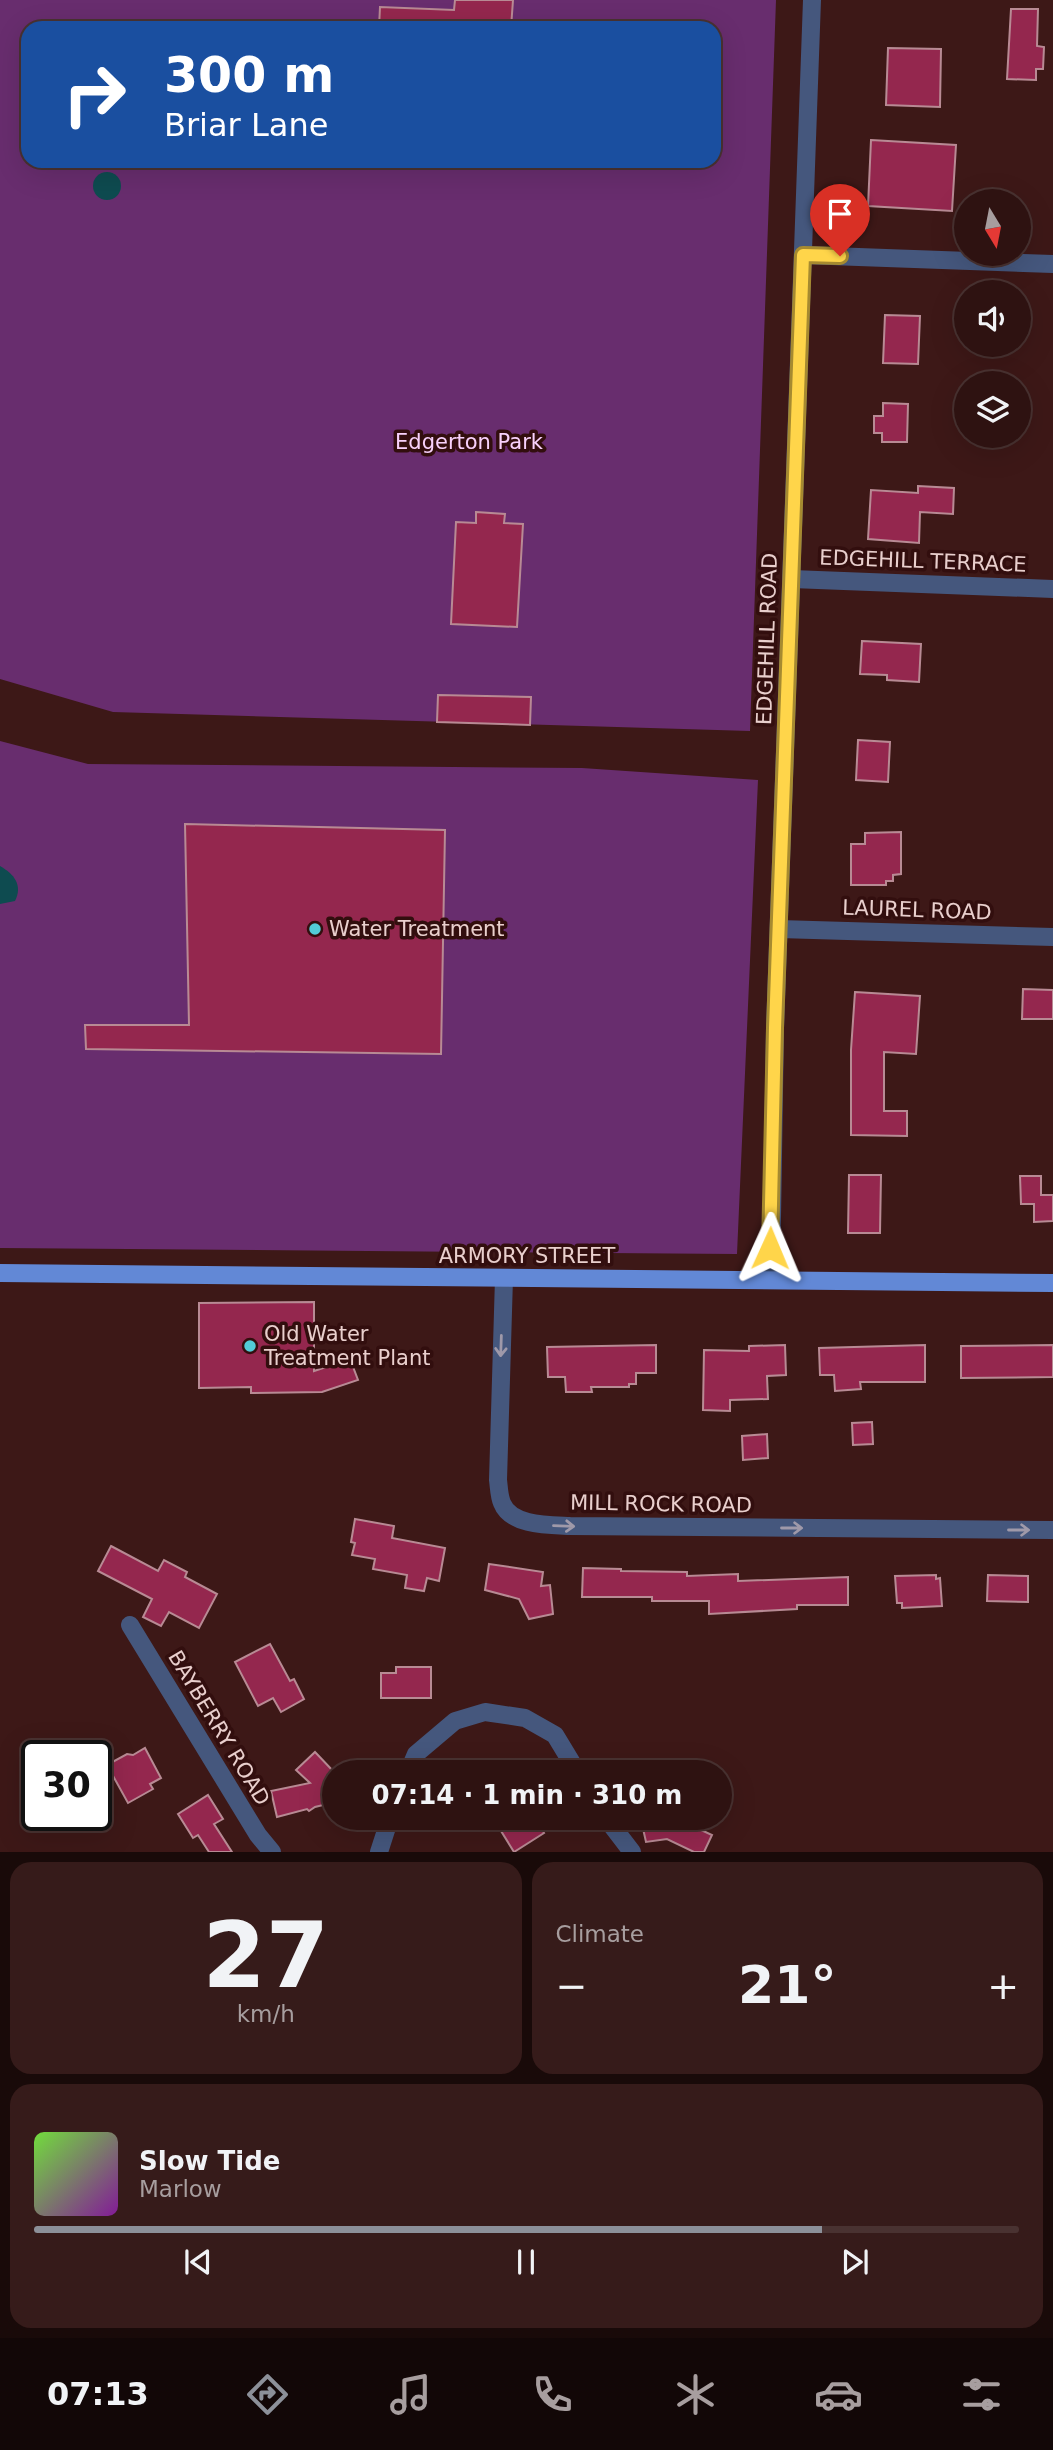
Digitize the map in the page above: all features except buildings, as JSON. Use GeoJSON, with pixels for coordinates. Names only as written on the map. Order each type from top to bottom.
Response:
{"type":"FeatureCollection","features":[{"type":"Feature","properties":{"kind":"main road","name":"ARMORY STREET"},"geometry":{"type":"LineString","coordinates":[[0,1273],[1053,1283]]}},
{"type":"Feature","properties":{"kind":"street","name":"EDGEHILL ROAD"},"geometry":{"type":"LineString","coordinates":[[771,1280],[779,929],[812,0]]}},
{"type":"Feature","properties":{"kind":"street"},"geometry":{"type":"LineString","coordinates":[[803,255],[1053,264]]}},
{"type":"Feature","properties":{"kind":"street","name":"EDGEHILL TERRACE"},"geometry":{"type":"LineString","coordinates":[[792,579],[1053,589]]}},
{"type":"Feature","properties":{"kind":"street","name":"LAUREL ROAD"},"geometry":{"type":"LineString","coordinates":[[779,929],[1053,937]]}},
{"type":"Feature","properties":{"kind":"street","name":"MILL ROCK ROAD"},"geometry":{"type":"LineString","coordinates":[[504,1278],[498,1480],[503,1506],[511,1514],[544,1525],[570,1526],[1053,1530]]}},
{"type":"Feature","properties":{"kind":"street","name":"BAYBERRY ROAD"},"geometry":{"type":"LineString","coordinates":[[130,1625],[258,1835],[272,1852]]}},
{"type":"Feature","properties":{"kind":"street"},"geometry":{"type":"LineString","coordinates":[[413,1760],[416,1754],[455,1721],[485,1712],[525,1718],[555,1735],[570,1760]]}},
{"type":"Feature","properties":{"kind":"street"},"geometry":{"type":"LineString","coordinates":[[379,1852],[386,1830]]}},
{"type":"Feature","properties":{"kind":"street"},"geometry":{"type":"LineString","coordinates":[[615,1830],[632,1852]]}},
{"type":"Feature","properties":{"kind":"green space","name":"Edgerton Park"},"geometry":{"type":"Polygon","coordinates":[[[0,0],[776,0],[750,731],[113,712],[0,679],[0,0]]]}},
{"type":"Feature","properties":{"kind":"green space"},"geometry":{"type":"Polygon","coordinates":[[[0,741],[88,764],[582,768],[758,780],[737,1254],[0,1248],[0,741]]]}},
{"type":"Feature","properties":{"kind":"water"},"geometry":{"type":"Polygon","coordinates":[[[107,172],[117,176],[121,186],[117,196],[107,200],[97,196],[93,186],[97,176],[107,172]]]}},
{"type":"Feature","properties":{"kind":"water"},"geometry":{"type":"Polygon","coordinates":[[[0,866],[16,880],[18,890],[15,901],[0,904],[0,866]]]}},
{"type":"Feature","properties":{"kind":"place","name":"Water Treatment"},"geometry":{"type":"Point","coordinates":[315,929]}},
{"type":"Feature","properties":{"kind":"place","name":"Old Water Treatment Plant"},"geometry":{"type":"Point","coordinates":[250,1346]}},
{"type":"Feature","properties":{"kind":"route"},"geometry":{"type":"LineString","coordinates":[[770,1248],[775,1028],[803,255],[840,256]]}}]}
